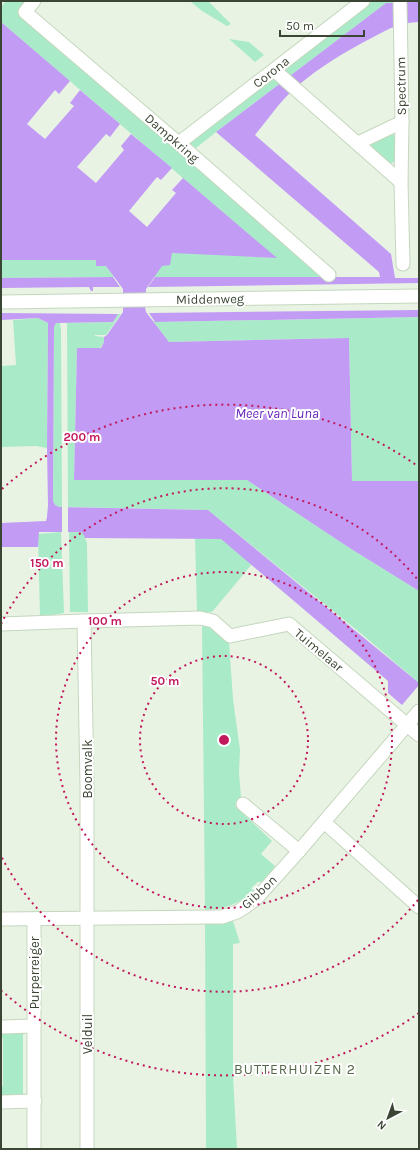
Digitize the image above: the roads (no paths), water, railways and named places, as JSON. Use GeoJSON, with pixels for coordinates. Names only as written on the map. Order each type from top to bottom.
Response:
{"type":"FeatureCollection","features":[{"type":"Feature","properties":{"kind":"street","name":"Dampkring"},"geometry":{"type":"LineString","coordinates":[[34,1],[25,12],[179,143],[329,275]]}},
{"type":"Feature","properties":{"kind":"street","name":"Corona"},"geometry":{"type":"LineString","coordinates":[[179,143],[363,1]]}},
{"type":"Feature","properties":{"kind":"street","name":"Spectrum"},"geometry":{"type":"LineString","coordinates":[[400,1],[403,264]]}},
{"type":"Feature","properties":{"kind":"street"},"geometry":{"type":"LineString","coordinates":[[274,70],[298,89],[401,182]]}},
{"type":"Feature","properties":{"kind":"street","name":"Spectrum"},"geometry":{"type":"LineString","coordinates":[[358,143],[402,122]]}},
{"type":"Feature","properties":{"kind":"street","name":"Middenweg"},"geometry":{"type":"LineString","coordinates":[[1,302],[419,296]]}},
{"type":"Feature","properties":{"kind":"street","name":"Tuimelaar"},"geometry":{"type":"LineString","coordinates":[[84,621],[208,619],[213,621],[230,636],[289,624],[419,735]]}},
{"type":"Feature","properties":{"kind":"street"},"geometry":{"type":"LineString","coordinates":[[1,624],[84,621]]}},
{"type":"Feature","properties":{"kind":"street","name":"Boomvalk"},"geometry":{"type":"LineString","coordinates":[[84,621],[87,786],[86,918]]}},
{"type":"Feature","properties":{"kind":"street","name":"Gibbon"},"geometry":{"type":"LineString","coordinates":[[1,919],[209,918],[230,915],[256,899],[419,711]]}},
{"type":"Feature","properties":{"kind":"street"},"geometry":{"type":"LineString","coordinates":[[243,804],[299,851]]}},
{"type":"Feature","properties":{"kind":"street"},"geometry":{"type":"LineString","coordinates":[[324,822],[419,907]]}},
{"type":"Feature","properties":{"kind":"street","name":"Velduil"},"geometry":{"type":"LineString","coordinates":[[86,918],[87,1149]]}},
{"type":"Feature","properties":{"kind":"street","name":"Purperreiger"},"geometry":{"type":"LineString","coordinates":[[34,919],[34,1149]]}},
{"type":"Feature","properties":{"kind":"street","name":"Purperreiger"},"geometry":{"type":"LineString","coordinates":[[1,1027],[34,1026]]}},
{"type":"Feature","properties":{"kind":"street"},"geometry":{"type":"LineString","coordinates":[[1,1102],[35,1101]]}},
{"type":"Feature","properties":{"kind":"water"},"geometry":{"type":"Polygon","coordinates":[[[419,1],[419,22],[391,28],[334,59],[308,78],[284,99],[255,135],[391,254],[395,278],[419,278],[419,283],[148,287],[155,277],[380,277],[379,272],[216,132],[386,3],[419,1]]]}},
{"type":"Feature","properties":{"kind":"water","name":"Meer van Luna"},"geometry":{"type":"Polygon","coordinates":[[[1,22],[70,81],[59,94],[55,90],[27,124],[45,139],[74,106],[70,103],[80,90],[120,124],[110,137],[106,134],[77,167],[96,183],[124,150],[121,146],[131,134],[172,168],[161,180],[157,177],[129,211],[147,227],[176,193],[172,190],[183,178],[277,258],[172,253],[170,265],[162,266],[146,289],[145,307],[146,312],[169,342],[349,338],[352,481],[419,481],[419,591],[348,547],[247,480],[74,480],[77,348],[101,348],[104,342],[104,337],[123,312],[123,289],[106,266],[96,266],[95,260],[1,260],[1,22]]]}},
{"type":"Feature","properties":{"kind":"water"},"geometry":{"type":"Polygon","coordinates":[[[113,277],[120,287],[93,287],[93,291],[91,291],[89,287],[1,288],[1,278],[113,277]]]}},
{"type":"Feature","properties":{"kind":"water"},"geometry":{"type":"Polygon","coordinates":[[[419,310],[419,317],[155,322],[149,313],[419,310]]]}},
{"type":"Feature","properties":{"kind":"water"},"geometry":{"type":"Polygon","coordinates":[[[1,313],[118,314],[113,322],[56,323],[54,327],[53,501],[55,505],[59,507],[208,510],[419,683],[419,685],[402,705],[388,693],[388,681],[221,539],[85,538],[82,532],[39,532],[38,547],[1,547],[1,523],[46,521],[47,517],[48,323],[38,318],[1,320],[1,313]]]}},
{"type":"Feature","properties":{"kind":"district","name":"BUTTERHUIZEN 2"},"geometry":{"type":"Point","coordinates":[295,1069]}}]}
